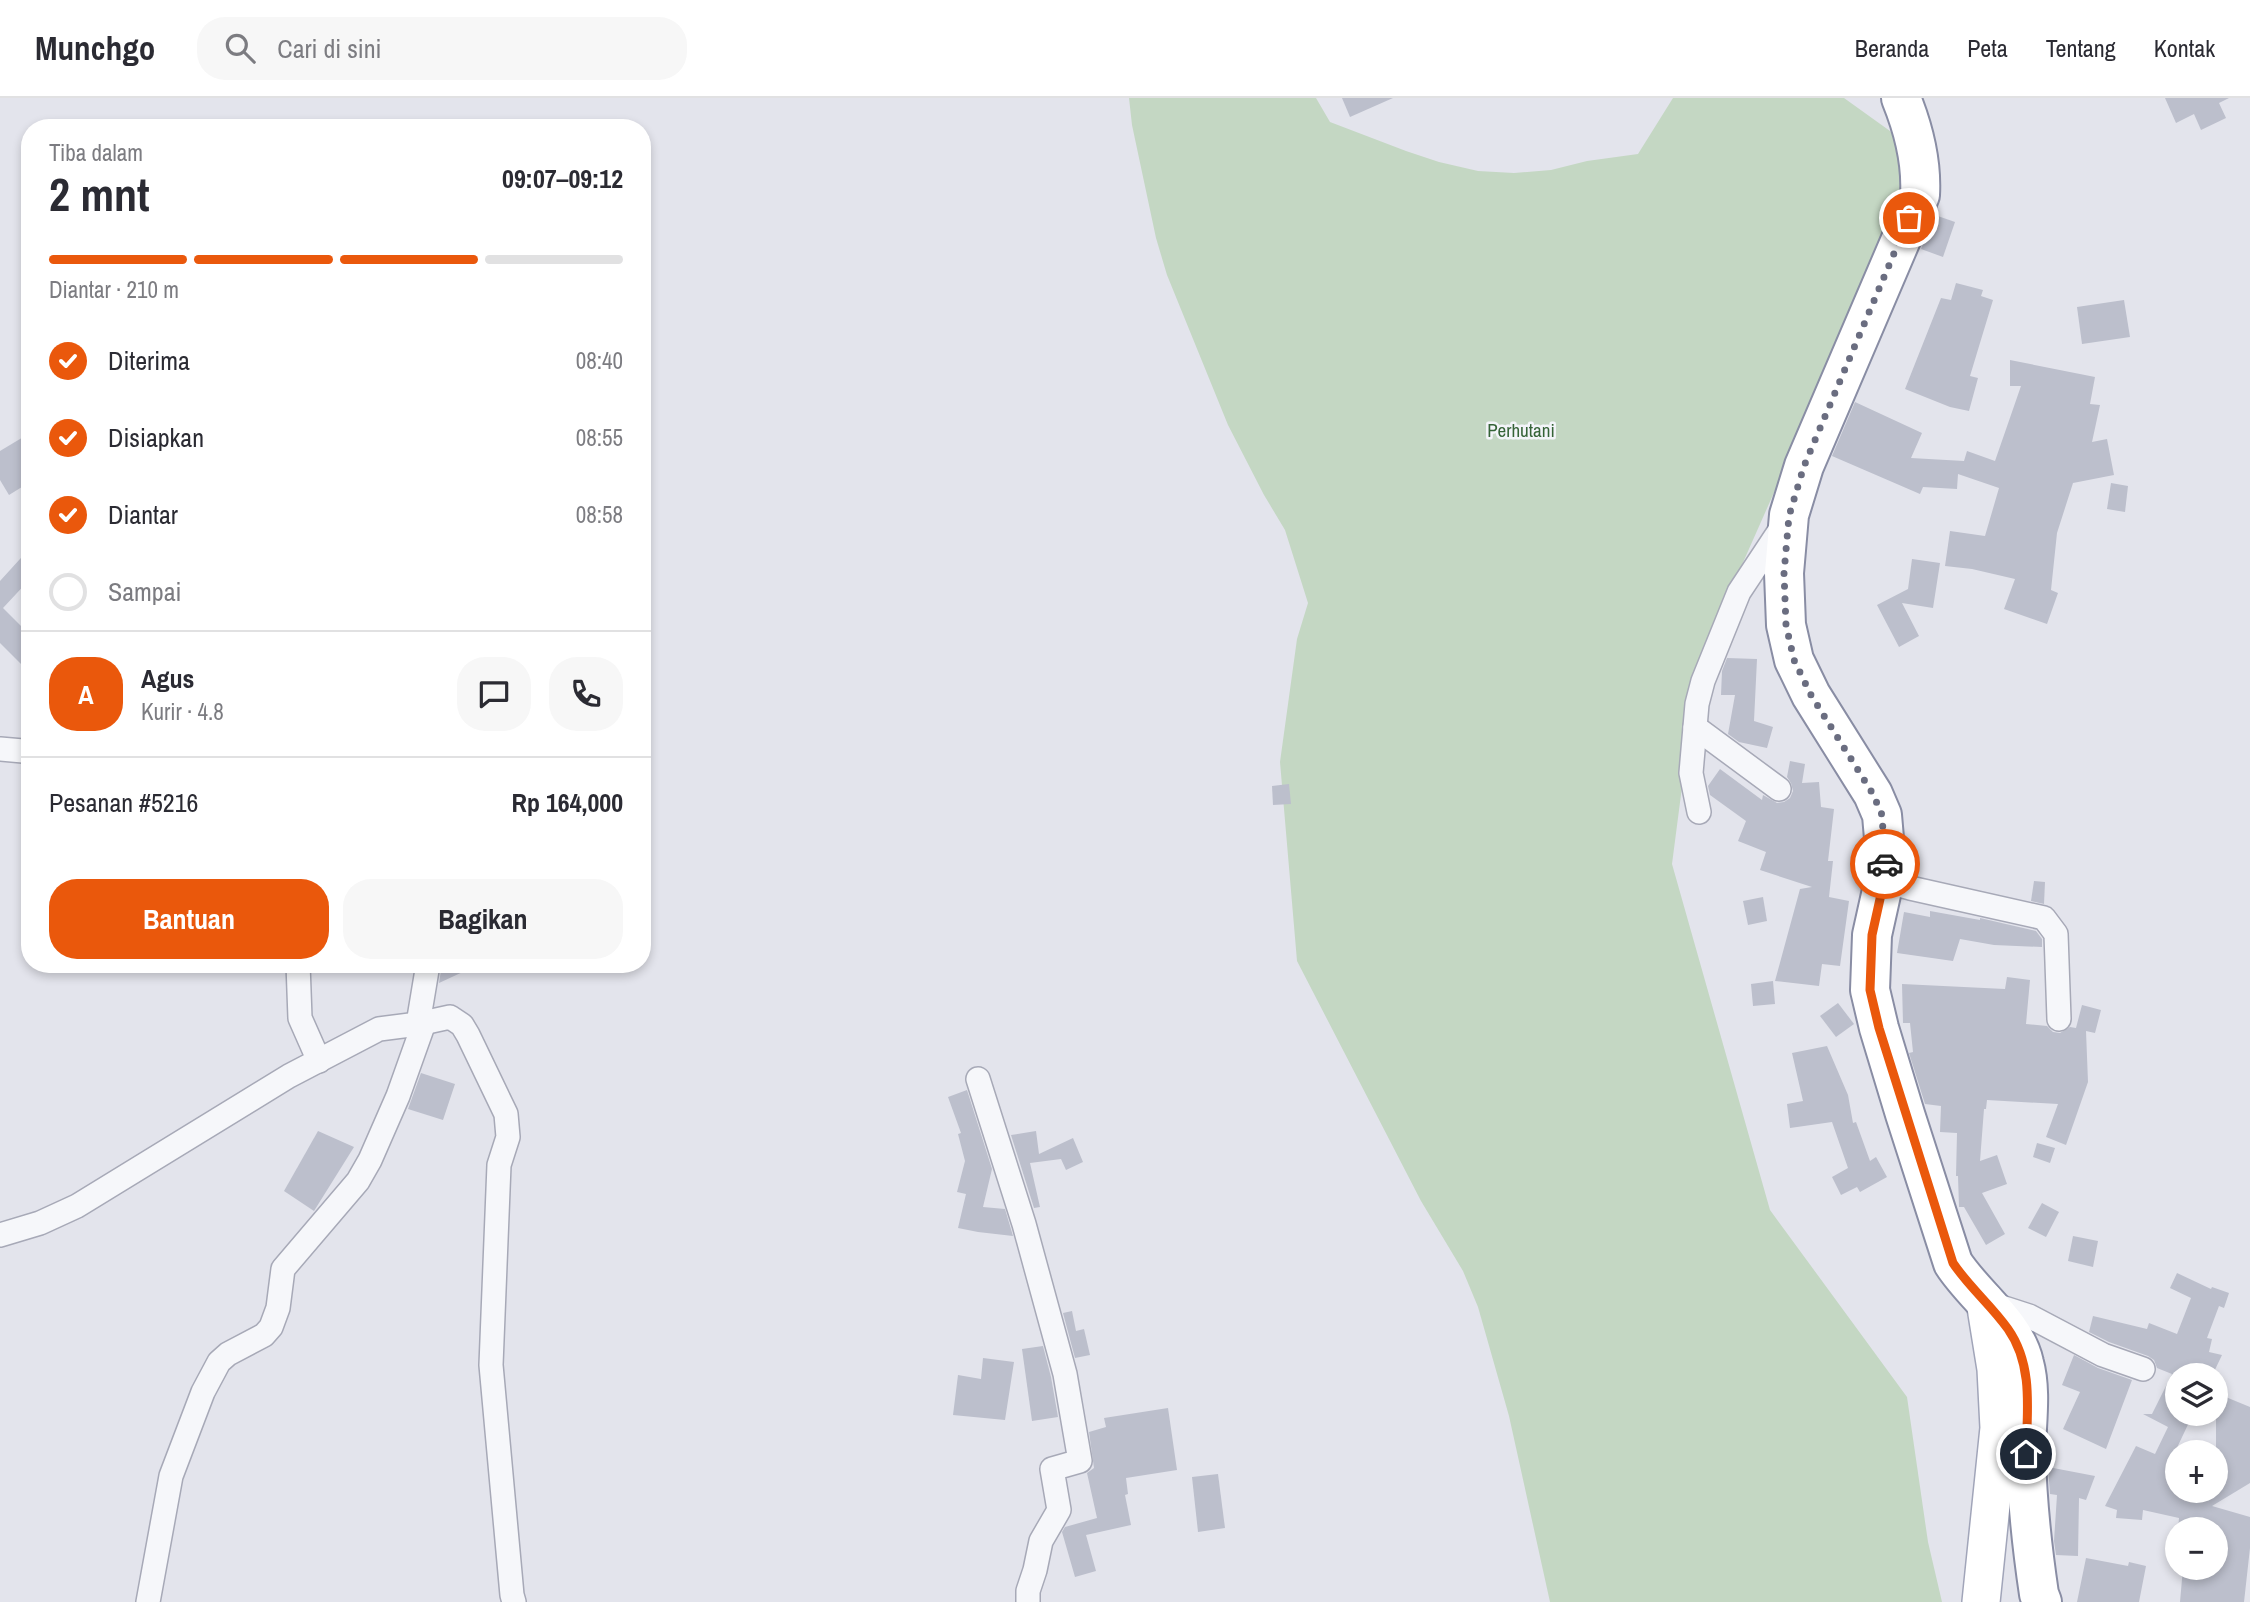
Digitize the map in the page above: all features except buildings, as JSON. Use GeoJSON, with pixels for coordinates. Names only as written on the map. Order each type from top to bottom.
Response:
{"type":"FeatureCollection","features":[{"type":"Feature","properties":{"kind":"highway"},"geometry":{"type":"LineString","coordinates":[[1901,98],[1911,122],[1916,145],[1921,173],[1920,195],[1804,466],[1789,516],[1784,573],[1786,625],[1794,660],[1811,695],[1873,794],[1882,815],[1884,881],[1872,935],[1870,990],[1879,1028],[1953,1263],[1965,1281],[2009,1330],[2024,1362],[2028,1395],[2026,1454],[2029,1527],[2042,1602]]}},
{"type":"Feature","properties":{"kind":"main road"},"geometry":{"type":"LineString","coordinates":[[1981,1602],[1999,1428],[1996,1369],[1985,1301]]}},
{"type":"Feature","properties":{"kind":"street"},"geometry":{"type":"LineString","coordinates":[[1699,812],[1691,773],[1697,704],[1703,681],[1739,592],[1789,516]]}},
{"type":"Feature","properties":{"kind":"street"},"geometry":{"type":"LineString","coordinates":[[1695,727],[1779,789]]}},
{"type":"Feature","properties":{"kind":"street"},"geometry":{"type":"LineString","coordinates":[[0,749],[21,751]]}},
{"type":"Feature","properties":{"kind":"street"},"geometry":{"type":"LineString","coordinates":[[1884,881],[2044,918],[2056,934],[2059,1019]]}},
{"type":"Feature","properties":{"kind":"street"},"geometry":{"type":"LineString","coordinates":[[298,973],[300,1018],[318,1060]]}},
{"type":"Feature","properties":{"kind":"street"},"geometry":{"type":"LineString","coordinates":[[148,1602],[170,1476],[202,1392],[219,1362],[228,1354],[264,1335],[271,1327],[278,1308],[283,1269],[358,1181],[364,1170],[398,1096],[421,1023],[427,973]]}},
{"type":"Feature","properties":{"kind":"street"},"geometry":{"type":"LineString","coordinates":[[0,1235],[40,1223],[77,1206],[289,1076],[379,1029],[450,1017],[462,1025],[487,1071],[506,1114],[509,1129],[499,1165],[491,1364],[514,1602]]}},
{"type":"Feature","properties":{"kind":"street"},"geometry":{"type":"LineString","coordinates":[[978,1079],[1024,1224],[1065,1374],[1080,1461],[1052,1469],[1059,1510],[1041,1541],[1028,1591],[1028,1602]]}},
{"type":"Feature","properties":{"kind":"street"},"geometry":{"type":"LineString","coordinates":[[1985,1301],[2029,1315],[2103,1355],[2143,1369]]}},
{"type":"Feature","properties":{"kind":"green space","name":"Perhutani"},"geometry":{"type":"Polygon","coordinates":[[[1129,98],[1316,98],[1330,122],[1406,151],[1478,171],[1514,173],[1551,170],[1587,161],[1638,154],[1673,98],[1844,98],[1890,131],[1910,164],[1907,201],[1698,664],[1672,864],[1770,1210],[1907,1397],[1928,1542],[1942,1602],[1550,1602],[1509,1416],[1478,1307],[1463,1271],[1421,1201],[1297,961],[1280,762],[1297,639],[1308,603],[1285,530],[1228,425],[1167,275],[1156,238],[1132,125],[1129,98]]]}},
{"type":"Feature","properties":{"kind":"way so far"},"geometry":{"type":"LineString","coordinates":[[1885,864],[1882,815],[1873,794],[1811,695],[1794,660],[1786,625],[1784,573],[1789,516],[1804,466],[1909,218]]}},
{"type":"Feature","properties":{"kind":"route"},"geometry":{"type":"LineString","coordinates":[[1885,864],[1872,935],[1870,990],[1879,1028],[1953,1263],[1965,1281],[2009,1330],[2024,1362],[2028,1395],[2026,1454]]}}]}
